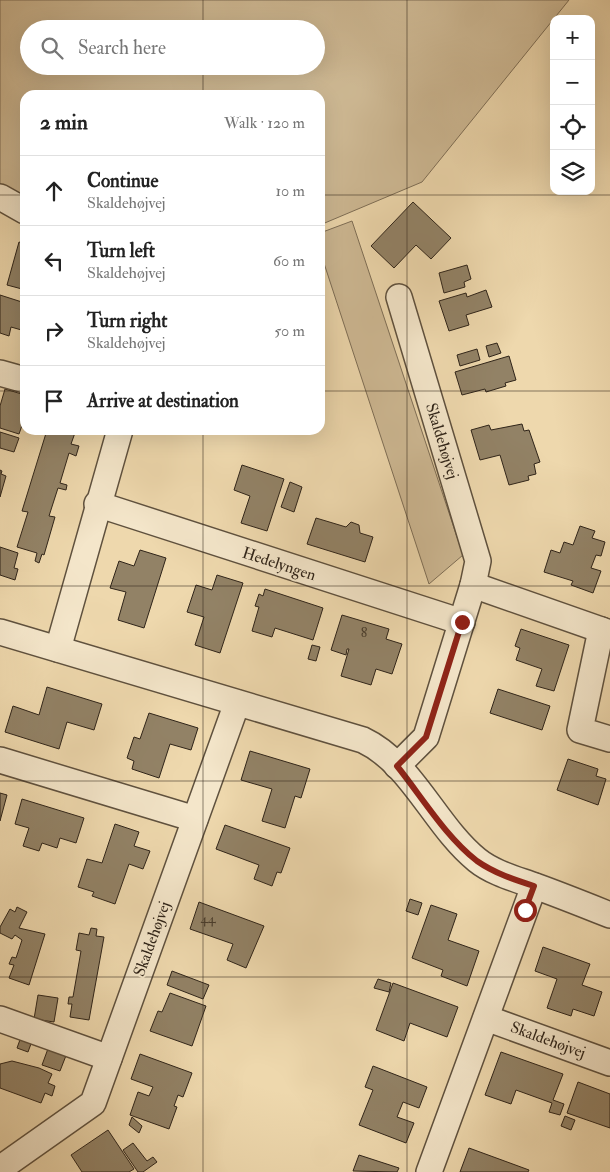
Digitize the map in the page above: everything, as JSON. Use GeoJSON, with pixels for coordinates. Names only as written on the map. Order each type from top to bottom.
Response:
{"type":"FeatureCollection","features":[{"type":"Feature","properties":{"kind":"street"},"geometry":{"type":"LineString","coordinates":[[0,197],[20,207]]}},
{"type":"Feature","properties":{"kind":"street","name":"Skaldehøjvej"},"geometry":{"type":"LineString","coordinates":[[397,766],[426,737],[473,585],[478,561],[399,297]]}},
{"type":"Feature","properties":{"kind":"street"},"geometry":{"type":"LineString","coordinates":[[0,373],[20,379]]}},
{"type":"Feature","properties":{"kind":"street"},"geometry":{"type":"LineString","coordinates":[[58,649],[97,504],[118,435]]}},
{"type":"Feature","properties":{"kind":"street","name":"Hedelyngen"},"geometry":{"type":"LineString","coordinates":[[97,504],[462,622]]}},
{"type":"Feature","properties":{"kind":"street"},"geometry":{"type":"LineString","coordinates":[[473,585],[606,631],[580,730],[610,739]]}},
{"type":"Feature","properties":{"kind":"street"},"geometry":{"type":"LineString","coordinates":[[0,632],[363,740],[378,747],[397,766],[448,832],[478,861],[511,878],[610,915]]}},
{"type":"Feature","properties":{"kind":"street","name":"Skaldehøjvej"},"geometry":{"type":"LineString","coordinates":[[8,1163],[93,1102],[237,703]]}},
{"type":"Feature","properties":{"kind":"street"},"geometry":{"type":"LineString","coordinates":[[0,760],[195,819]]}},
{"type":"Feature","properties":{"kind":"street"},"geometry":{"type":"LineString","coordinates":[[429,1172],[534,886]]}},
{"type":"Feature","properties":{"kind":"street","name":"Skaldehøjvej"},"geometry":{"type":"LineString","coordinates":[[486,1018],[610,1063]]}},
{"type":"Feature","properties":{"kind":"street"},"geometry":{"type":"LineString","coordinates":[[0,1019],[109,1058]]}},
{"type":"Feature","properties":{"kind":"shaded area"},"geometry":{"type":"Polygon","coordinates":[[[0,0],[569,0],[557,15],[550,15],[550,24],[422,182],[325,223],[325,90],[20,90],[20,195],[0,185],[0,0]]]}},
{"type":"Feature","properties":{"kind":"shaded area"},"geometry":{"type":"Polygon","coordinates":[[[352,221],[463,555],[429,584],[325,266],[325,231],[352,221]]]}},
{"type":"Feature","properties":{"kind":"building"},"geometry":{"type":"Polygon","coordinates":[[[413,202],[451,238],[431,259],[416,245],[394,268],[371,246],[413,202]]]}},
{"type":"Feature","properties":{"kind":"building"},"geometry":{"type":"Polygon","coordinates":[[[19,242],[20,288],[7,285],[19,242]]]}},
{"type":"Feature","properties":{"kind":"building"},"geometry":{"type":"Polygon","coordinates":[[[467,265],[471,279],[464,282],[465,287],[444,293],[439,273],[467,265]]]}},
{"type":"Feature","properties":{"kind":"building"},"geometry":{"type":"Polygon","coordinates":[[[486,290],[492,307],[466,315],[469,325],[449,331],[439,301],[466,293],[467,297],[486,290]]]}},
{"type":"Feature","properties":{"kind":"building"},"geometry":{"type":"Polygon","coordinates":[[[0,295],[20,301],[20,330],[11,327],[9,336],[0,333],[0,295]]]}},
{"type":"Feature","properties":{"kind":"building"},"geometry":{"type":"Polygon","coordinates":[[[497,343],[501,353],[489,357],[486,346],[497,343]]]}},
{"type":"Feature","properties":{"kind":"building"},"geometry":{"type":"Polygon","coordinates":[[[477,349],[480,360],[460,366],[457,355],[477,349]]]}},
{"type":"Feature","properties":{"kind":"building"},"geometry":{"type":"Polygon","coordinates":[[[509,356],[516,380],[505,383],[506,386],[486,392],[485,389],[462,395],[455,372],[509,356]]]}},
{"type":"Feature","properties":{"kind":"building"},"geometry":{"type":"Polygon","coordinates":[[[5,389],[20,394],[19,434],[0,428],[0,406],[5,389]]]}},
{"type":"Feature","properties":{"kind":"building"},"geometry":{"type":"Polygon","coordinates":[[[522,424],[524,431],[529,430],[540,462],[534,464],[536,474],[528,476],[529,480],[509,485],[500,455],[480,460],[471,430],[489,425],[491,430],[522,424]]]}},
{"type":"Feature","properties":{"kind":"building"},"geometry":{"type":"Polygon","coordinates":[[[0,432],[19,438],[14,452],[0,448],[0,432]]]}},
{"type":"Feature","properties":{"kind":"building"},"geometry":{"type":"Polygon","coordinates":[[[45,435],[74,435],[71,444],[79,446],[76,456],[69,453],[60,483],[67,485],[66,490],[58,488],[49,516],[55,517],[44,555],[42,554],[39,563],[35,561],[37,553],[17,547],[28,512],[22,511],[45,435]]]}},
{"type":"Feature","properties":{"kind":"building"},"geometry":{"type":"Polygon","coordinates":[[[242,465],[284,479],[267,531],[241,523],[250,496],[234,490],[242,465]]]}},
{"type":"Feature","properties":{"kind":"building"},"geometry":{"type":"Polygon","coordinates":[[[0,470],[2,471],[1,474],[6,476],[0,497],[0,470]]]}},
{"type":"Feature","properties":{"kind":"building"},"geometry":{"type":"Polygon","coordinates":[[[290,482],[302,487],[294,512],[281,507],[290,482]]]}},
{"type":"Feature","properties":{"kind":"building"},"geometry":{"type":"Polygon","coordinates":[[[316,518],[346,527],[351,522],[359,525],[360,533],[373,537],[365,562],[307,544],[316,518]]]}},
{"type":"Feature","properties":{"kind":"building"},"geometry":{"type":"Polygon","coordinates":[[[580,526],[595,531],[592,538],[605,542],[601,556],[596,555],[591,568],[601,571],[593,593],[571,585],[573,581],[544,572],[551,550],[560,553],[564,542],[573,545],[580,526]]]}},
{"type":"Feature","properties":{"kind":"building"},"geometry":{"type":"Polygon","coordinates":[[[0,547],[18,553],[14,568],[18,569],[15,580],[0,575],[0,547]]]}},
{"type":"Feature","properties":{"kind":"building"},"geometry":{"type":"Polygon","coordinates":[[[140,550],[166,558],[144,628],[118,620],[126,592],[110,588],[119,561],[134,566],[140,550]]]}},
{"type":"Feature","properties":{"kind":"building"},"geometry":{"type":"Polygon","coordinates":[[[217,575],[243,583],[220,653],[195,645],[204,617],[187,612],[196,585],[212,590],[217,575]]]}},
{"type":"Feature","properties":{"kind":"building"},"geometry":{"type":"Polygon","coordinates":[[[265,589],[323,608],[313,640],[275,628],[272,637],[252,631],[259,607],[255,606],[259,594],[263,596],[265,589]]]}},
{"type":"Feature","properties":{"kind":"building"},"geometry":{"type":"Polygon","coordinates":[[[342,615],[389,629],[386,639],[402,644],[392,674],[376,669],[371,685],[341,676],[349,649],[347,649],[346,655],[331,650],[342,615]]]}},
{"type":"Feature","properties":{"kind":"building"},"geometry":{"type":"Polygon","coordinates":[[[521,629],[569,645],[554,691],[536,686],[542,669],[516,660],[520,648],[515,646],[521,629]]]}},
{"type":"Feature","properties":{"kind":"building"},"geometry":{"type":"Polygon","coordinates":[[[312,645],[320,647],[316,661],[308,659],[312,645]]]}},
{"type":"Feature","properties":{"kind":"building"},"geometry":{"type":"Polygon","coordinates":[[[47,687],[102,704],[94,730],[67,722],[59,749],[5,732],[13,706],[39,715],[47,687]]]}},
{"type":"Feature","properties":{"kind":"building"},"geometry":{"type":"Polygon","coordinates":[[[498,689],[550,706],[542,730],[490,713],[498,689]]]}},
{"type":"Feature","properties":{"kind":"building"},"geometry":{"type":"Polygon","coordinates":[[[149,713],[198,728],[191,750],[170,744],[159,778],[132,769],[134,761],[127,758],[134,737],[140,739],[149,713]]]}},
{"type":"Feature","properties":{"kind":"building"},"geometry":{"type":"Polygon","coordinates":[[[250,751],[310,769],[301,798],[295,796],[285,828],[262,821],[272,789],[241,780],[250,751]]]}},
{"type":"Feature","properties":{"kind":"building"},"geometry":{"type":"Polygon","coordinates":[[[568,759],[598,769],[596,776],[606,779],[598,805],[557,790],[568,759]]]}},
{"type":"Feature","properties":{"kind":"building"},"geometry":{"type":"Polygon","coordinates":[[[0,793],[7,795],[0,821],[0,793]]]}},
{"type":"Feature","properties":{"kind":"building"},"geometry":{"type":"Polygon","coordinates":[[[22,799],[84,818],[76,843],[60,838],[57,848],[42,843],[39,851],[23,846],[29,828],[15,824],[22,799]]]}},
{"type":"Feature","properties":{"kind":"building"},"geometry":{"type":"Polygon","coordinates":[[[115,824],[139,832],[134,846],[150,851],[143,869],[129,864],[115,904],[92,896],[94,892],[78,887],[87,859],[102,863],[115,824]]]}},
{"type":"Feature","properties":{"kind":"building"},"geometry":{"type":"Polygon","coordinates":[[[225,825],[290,848],[281,873],[277,872],[272,886],[254,879],[259,865],[216,849],[225,825]]]}},
{"type":"Feature","properties":{"kind":"building"},"geometry":{"type":"Polygon","coordinates":[[[410,899],[422,903],[418,915],[406,911],[410,899]]]}},
{"type":"Feature","properties":{"kind":"building"},"geometry":{"type":"Polygon","coordinates":[[[199,902],[264,926],[246,968],[227,960],[233,944],[190,929],[199,902]]]}},
{"type":"Feature","properties":{"kind":"building"},"geometry":{"type":"Polygon","coordinates":[[[431,905],[457,914],[448,940],[479,951],[467,986],[441,976],[443,970],[412,958],[431,905]]]}},
{"type":"Feature","properties":{"kind":"building"},"geometry":{"type":"Polygon","coordinates":[[[17,907],[27,912],[19,928],[45,934],[29,985],[9,978],[14,965],[9,964],[12,957],[16,958],[22,940],[15,935],[12,939],[0,933],[0,927],[10,909],[15,912],[17,907]]]}},
{"type":"Feature","properties":{"kind":"building"},"geometry":{"type":"Polygon","coordinates":[[[91,928],[97,929],[96,936],[104,937],[89,1020],[70,1017],[72,1004],[68,1004],[69,997],[73,997],[81,951],[76,950],[79,933],[89,935],[91,928]]]}},
{"type":"Feature","properties":{"kind":"building"},"geometry":{"type":"Polygon","coordinates":[[[543,947],[590,964],[582,985],[602,992],[594,1016],[573,1009],[571,1016],[547,1008],[557,979],[535,971],[543,947]]]}},
{"type":"Feature","properties":{"kind":"building"},"geometry":{"type":"Polygon","coordinates":[[[172,971],[209,985],[203,999],[167,985],[172,971]]]}},
{"type":"Feature","properties":{"kind":"building"},"geometry":{"type":"Polygon","coordinates":[[[378,979],[391,983],[389,992],[374,988],[378,979]]]}},
{"type":"Feature","properties":{"kind":"building"},"geometry":{"type":"Polygon","coordinates":[[[393,983],[458,1007],[447,1037],[410,1023],[404,1041],[376,1030],[393,983]]]}},
{"type":"Feature","properties":{"kind":"building"},"geometry":{"type":"Polygon","coordinates":[[[170,993],[206,1006],[192,1046],[150,1031],[158,1011],[162,1012],[170,993]]]}},
{"type":"Feature","properties":{"kind":"building"},"geometry":{"type":"Polygon","coordinates":[[[38,995],[58,998],[54,1022],[34,1019],[38,995]]]}},
{"type":"Feature","properties":{"kind":"building"},"geometry":{"type":"Polygon","coordinates":[[[21,1037],[32,1041],[28,1052],[17,1048],[21,1037]]]}},
{"type":"Feature","properties":{"kind":"building"},"geometry":{"type":"Polygon","coordinates":[[[49,1046],[67,1053],[60,1071],[42,1065],[49,1046]]]}},
{"type":"Feature","properties":{"kind":"building"},"geometry":{"type":"Polygon","coordinates":[[[501,1052],[563,1074],[553,1100],[564,1104],[560,1115],[549,1112],[552,1103],[516,1090],[511,1104],[485,1095],[501,1052]]]}},
{"type":"Feature","properties":{"kind":"building"},"geometry":{"type":"Polygon","coordinates":[[[140,1054],[192,1073],[183,1097],[178,1095],[174,1106],[177,1107],[169,1129],[130,1115],[138,1092],[149,1096],[153,1087],[131,1079],[140,1054]]]}},
{"type":"Feature","properties":{"kind":"building"},"geometry":{"type":"Polygon","coordinates":[[[12,1061],[39,1068],[52,1074],[48,1083],[55,1086],[52,1096],[45,1093],[41,1103],[0,1088],[0,1064],[12,1061]]]}},
{"type":"Feature","properties":{"kind":"building"},"geometry":{"type":"Polygon","coordinates":[[[373,1066],[427,1087],[419,1108],[403,1102],[397,1117],[414,1123],[406,1143],[359,1125],[373,1090],[365,1087],[373,1066]]]}},
{"type":"Feature","properties":{"kind":"building"},"geometry":{"type":"Polygon","coordinates":[[[578,1082],[610,1094],[610,1128],[567,1113],[578,1082]]]}},
{"type":"Feature","properties":{"kind":"building"},"geometry":{"type":"Polygon","coordinates":[[[565,1116],[575,1120],[571,1130],[561,1126],[565,1116]]]}},
{"type":"Feature","properties":{"kind":"building"},"geometry":{"type":"Polygon","coordinates":[[[132,1117],[142,1126],[139,1133],[129,1125],[132,1117]]]}},
{"type":"Feature","properties":{"kind":"building"},"geometry":{"type":"Polygon","coordinates":[[[108,1130],[134,1169],[129,1172],[82,1172],[71,1155],[108,1130]]]}},
{"type":"Feature","properties":{"kind":"building"},"geometry":{"type":"Polygon","coordinates":[[[133,1143],[147,1161],[153,1157],[157,1162],[143,1172],[138,1172],[123,1150],[133,1143]]]}},
{"type":"Feature","properties":{"kind":"building"},"geometry":{"type":"Polygon","coordinates":[[[469,1148],[529,1170],[528,1172],[460,1172],[469,1148]]]}},
{"type":"Feature","properties":{"kind":"building"},"geometry":{"type":"Polygon","coordinates":[[[359,1155],[399,1168],[397,1172],[353,1171],[359,1155]]]}},
{"type":"Feature","properties":{"kind":"route"},"geometry":{"type":"LineString","coordinates":[[462,622],[426,737],[397,766],[448,832],[478,861],[511,878],[534,886],[525,910]]}}]}
